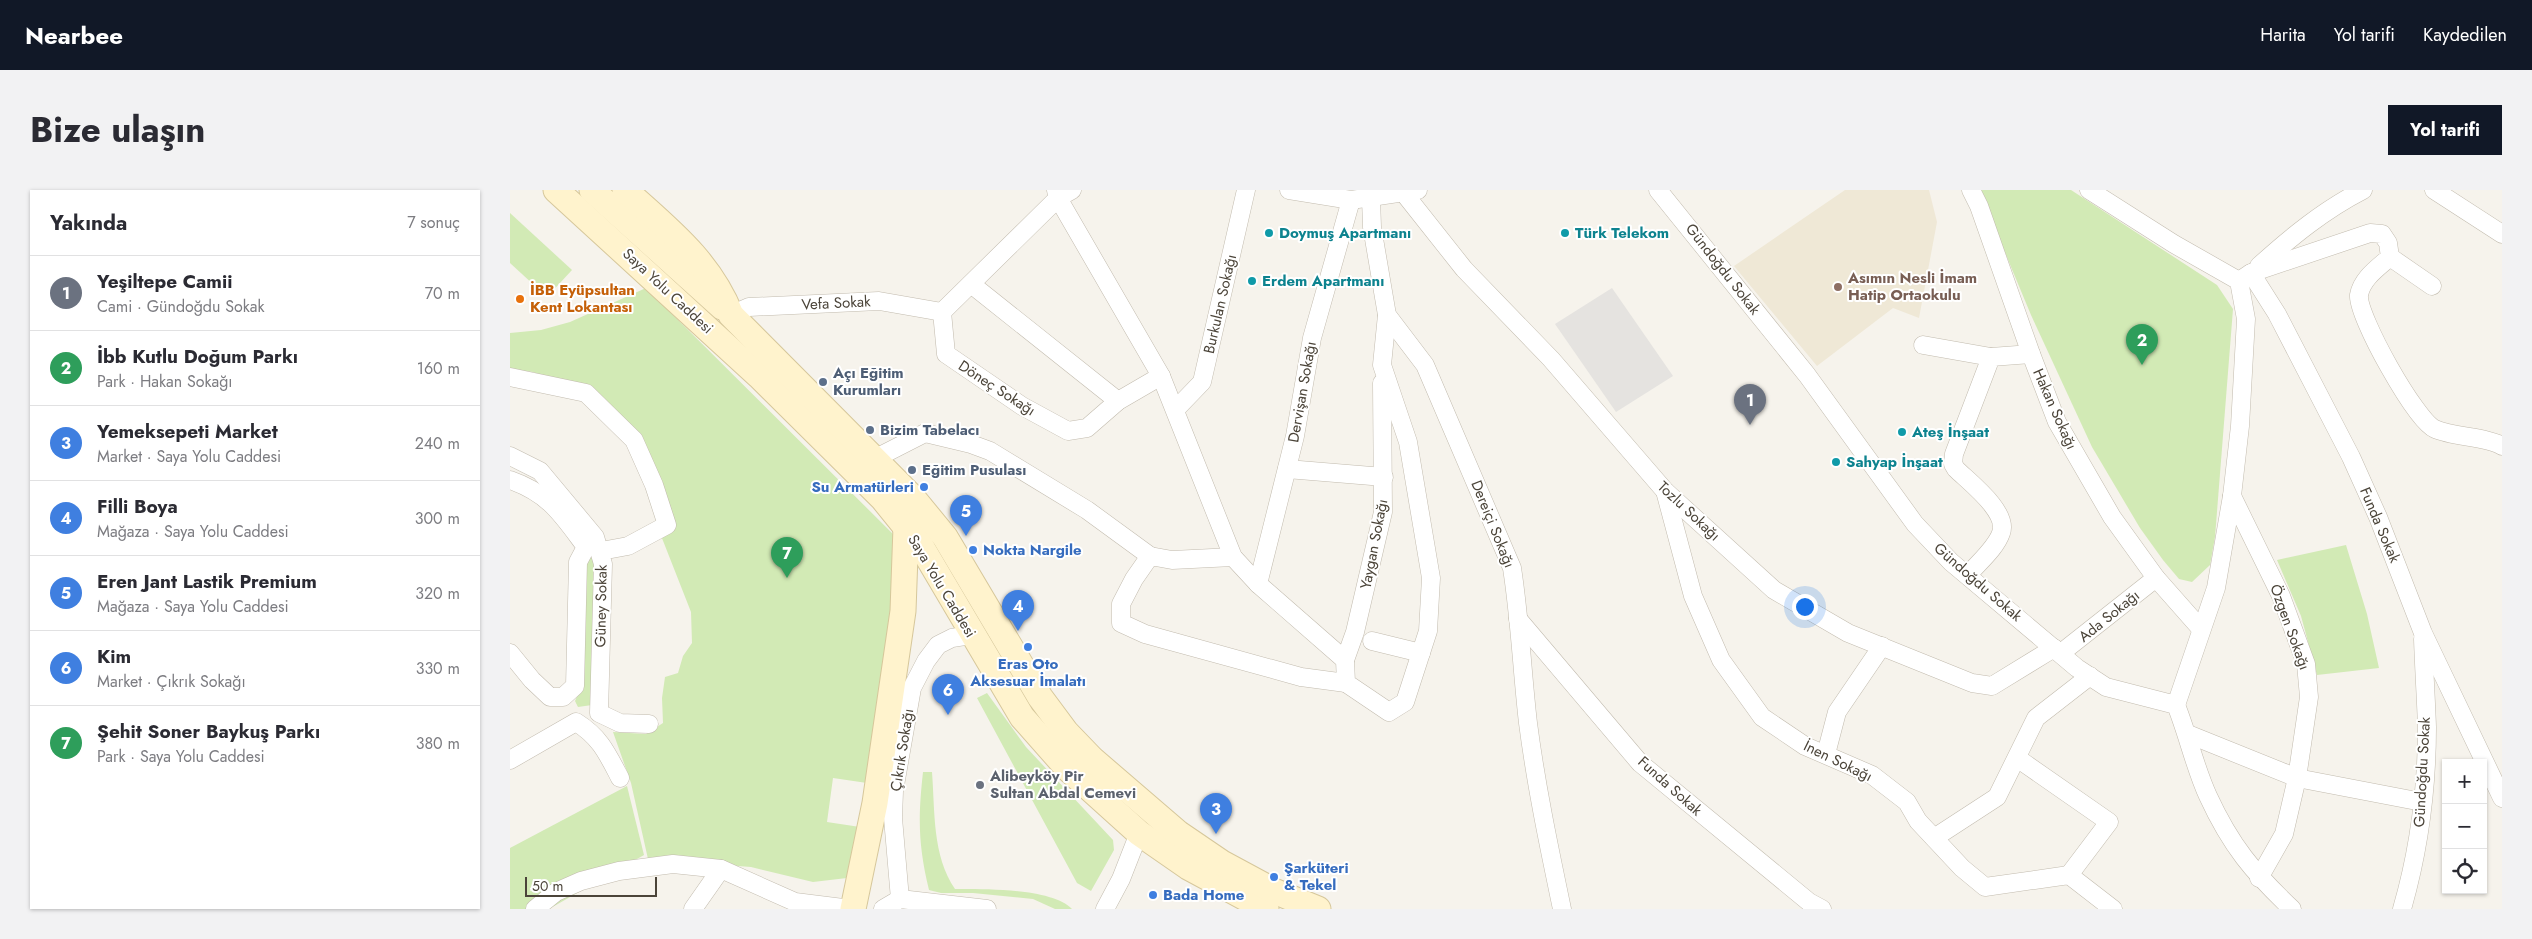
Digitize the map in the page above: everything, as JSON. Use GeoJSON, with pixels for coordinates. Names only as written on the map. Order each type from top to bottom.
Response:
{"type":"FeatureCollection","features":[{"type":"Feature","properties":{"kind":"main road","name":"Saya Yolu Caddesi"},"geometry":{"type":"LineString","coordinates":[[556,190],[759,376],[883,499],[906,527],[936,573],[971,635],[1022,717],[1068,769],[1139,833],[1188,867],[1266,909]]}},
{"type":"Feature","properties":{"kind":"main road"},"geometry":{"type":"LineString","coordinates":[[592,190],[731,315]]}},
{"type":"Feature","properties":{"kind":"main road","name":"Saya Yolu Caddesi"},"geometry":{"type":"LineString","coordinates":[[625,190],[680,240],[705,266],[722,291],[731,315],[876,458],[913,498],[944,538],[1040,697],[1066,732],[1092,759],[1178,833],[1222,863],[1274,891],[1318,909]]}},
{"type":"Feature","properties":{"kind":"main road"},"geometry":{"type":"LineString","coordinates":[[852,909],[875,803],[903,611],[906,527]]}},
{"type":"Feature","properties":{"kind":"main road"},"geometry":{"type":"LineString","coordinates":[[903,611],[916,588],[936,573],[951,570],[976,589]]}},
{"type":"Feature","properties":{"kind":"main road"},"geometry":{"type":"LineString","coordinates":[[1139,833],[1149,809]]}},
{"type":"Feature","properties":{"kind":"street","name":"Burkulan Sokağı"},"geometry":{"type":"LineString","coordinates":[[1176,409],[1202,382],[1246,190]]}},
{"type":"Feature","properties":{"kind":"street"},"geometry":{"type":"LineString","coordinates":[[1289,190],[1351,200],[1370,194],[1411,191]]}},
{"type":"Feature","properties":{"kind":"street","name":"Gündoğdu Sokak"},"geometry":{"type":"LineString","coordinates":[[1658,190],[1807,374],[1915,524],[1951,562],[2058,651],[2106,687],[2176,706]]}},
{"type":"Feature","properties":{"kind":"street","name":"Hakan Sokağı"},"geometry":{"type":"LineString","coordinates":[[1971,190],[1979,206],[2012,294],[2031,354],[2058,422],[2112,517],[2156,578],[2200,628]]}},
{"type":"Feature","properties":{"kind":"street"},"geometry":{"type":"LineString","coordinates":[[2089,190],[2174,244],[2245,277],[2370,233],[2382,234],[2388,243],[2390,257],[2432,286]]}},
{"type":"Feature","properties":{"kind":"street"},"geometry":{"type":"LineString","coordinates":[[2292,909],[2259,878],[2239,854],[2207,795],[2188,734],[2176,706],[2200,628],[2216,588],[2232,496],[2240,426],[2246,319],[2245,277],[2341,194],[2363,190]]}},
{"type":"Feature","properties":{"kind":"street"},"geometry":{"type":"LineString","coordinates":[[2434,190],[2502,234]]}},
{"type":"Feature","properties":{"kind":"street","name":"Tozlu Sokağı"},"geometry":{"type":"LineString","coordinates":[[1411,191],[1464,269],[1551,359],[1665,490],[1774,590],[1848,633],[1972,683],[1992,686],[2058,651]]}},
{"type":"Feature","properties":{"kind":"street"},"geometry":{"type":"LineString","coordinates":[[942,312],[1062,193],[1161,376],[1176,409],[1233,557],[1258,584],[1345,660],[1346,683]]}},
{"type":"Feature","properties":{"kind":"street","name":"Dereiçi Sokağı"},"geometry":{"type":"LineString","coordinates":[[1370,194],[1372,227],[1387,315],[1425,364],[1512,568],[1529,732],[1541,808],[1562,909]]}},
{"type":"Feature","properties":{"kind":"street","name":"Dervişan Sokağı"},"geometry":{"type":"LineString","coordinates":[[1258,584],[1295,436],[1312,338],[1351,200]]}},
{"type":"Feature","properties":{"kind":"street"},"geometry":{"type":"LineString","coordinates":[[2390,257],[2367,278],[2359,295],[2361,310],[2367,326],[2413,407],[2434,429],[2502,446]]}},
{"type":"Feature","properties":{"kind":"street","name":"Funda Sokak"},"geometry":{"type":"LineString","coordinates":[[2245,277],[2276,314],[2350,457],[2378,517],[2422,633],[2502,798]]}},
{"type":"Feature","properties":{"kind":"street"},"geometry":{"type":"LineString","coordinates":[[971,284],[1118,401]]}},
{"type":"Feature","properties":{"kind":"street","name":"Vefa Sokak"},"geometry":{"type":"LineString","coordinates":[[731,315],[749,307],[879,300],[942,312]]}},
{"type":"Feature","properties":{"kind":"street","name":"Döneç Sokağı"},"geometry":{"type":"LineString","coordinates":[[942,312],[946,354],[1022,406],[1068,431],[1087,428],[1118,401],[1161,376]]}},
{"type":"Feature","properties":{"kind":"street","name":"Yaygan Sokağı"},"geometry":{"type":"LineString","coordinates":[[1345,660],[1355,632],[1383,512],[1382,365],[1387,315]]}},
{"type":"Feature","properties":{"kind":"street"},"geometry":{"type":"LineString","coordinates":[[1923,345],[1991,357],[2031,354]]}},
{"type":"Feature","properties":{"kind":"street"},"geometry":{"type":"LineString","coordinates":[[1968,575],[2002,533],[2001,520],[1996,508],[1953,464],[1991,357]]}},
{"type":"Feature","properties":{"kind":"street"},"geometry":{"type":"LineString","coordinates":[[1150,556],[1134,579],[1121,604],[1121,623],[1145,634],[1301,677],[1346,683],[1389,712],[1405,702],[1428,632],[1431,578],[1408,442],[1382,365]]}},
{"type":"Feature","properties":{"kind":"street"},"geometry":{"type":"LineString","coordinates":[[510,377],[586,393],[634,440],[654,485],[667,526],[628,546],[600,551]]}},
{"type":"Feature","properties":{"kind":"street"},"geometry":{"type":"LineString","coordinates":[[876,458],[925,433],[952,439],[990,451],[1087,510],[1150,556],[1172,560],[1233,557]]}},
{"type":"Feature","properties":{"kind":"street","name":"Güney Sokak"},"geometry":{"type":"LineString","coordinates":[[510,456],[540,470],[595,537],[600,551],[603,564],[599,713],[620,723],[649,724]]}},
{"type":"Feature","properties":{"kind":"street"},"geometry":{"type":"LineString","coordinates":[[1287,469],[1384,477]]}},
{"type":"Feature","properties":{"kind":"street"},"geometry":{"type":"LineString","coordinates":[[510,480],[522,484],[552,502],[586,547],[578,562],[576,686],[563,697],[550,697],[532,680],[510,653]]}},
{"type":"Feature","properties":{"kind":"street","name":"İnen Sokağı"},"geometry":{"type":"LineString","coordinates":[[1665,490],[1693,596],[1721,660],[1762,717],[1805,746],[1872,775],[1907,802],[1918,821],[1962,868],[1985,887],[2069,875]]}},
{"type":"Feature","properties":{"kind":"street","name":"Özgen Sokağı"},"geometry":{"type":"LineString","coordinates":[[2232,496],[2281,596],[2306,664],[2309,697],[2297,778],[2284,834],[2259,878]]}},
{"type":"Feature","properties":{"kind":"street","name":"Ada Sokağı"},"geometry":{"type":"LineString","coordinates":[[2058,651],[2156,578]]}},
{"type":"Feature","properties":{"kind":"street","name":"Funda Sokak"},"geometry":{"type":"LineString","coordinates":[[1518,619],[1640,763],[1809,902],[1822,909]]}},
{"type":"Feature","properties":{"kind":"street","name":"Gündoğdu Sokak"},"geometry":{"type":"LineString","coordinates":[[2402,909],[2413,869],[2422,802],[2426,727],[2422,633]]}},
{"type":"Feature","properties":{"kind":"street","name":"Çıkrık Sokağı"},"geometry":{"type":"LineString","coordinates":[[900,899],[893,818],[894,791],[912,688],[926,660],[938,645],[952,638],[971,635]]}},
{"type":"Feature","properties":{"kind":"street"},"geometry":{"type":"LineString","coordinates":[[1372,641],[1421,653]]}},
{"type":"Feature","properties":{"kind":"street"},"geometry":{"type":"LineString","coordinates":[[1826,754],[1837,712],[1882,646]]}},
{"type":"Feature","properties":{"kind":"street"},"geometry":{"type":"LineString","coordinates":[[1934,838],[1998,797],[2036,718],[2090,676]]}},
{"type":"Feature","properties":{"kind":"street"},"geometry":{"type":"LineString","coordinates":[[510,760],[576,722],[592,732],[605,748],[620,778]]}},
{"type":"Feature","properties":{"kind":"street"},"geometry":{"type":"LineString","coordinates":[[2188,734],[2297,778],[2422,802]]}},
{"type":"Feature","properties":{"kind":"street"},"geometry":{"type":"LineString","coordinates":[[2017,758],[2109,822],[2069,875],[2113,909]]}},
{"type":"Feature","properties":{"kind":"street"},"geometry":{"type":"LineString","coordinates":[[1105,909],[1121,879],[1139,833]]}},
{"type":"Feature","properties":{"kind":"street"},"geometry":{"type":"LineString","coordinates":[[535,909],[556,892],[580,881],[619,871],[673,864],[720,869],[795,902],[852,909]]}},
{"type":"Feature","properties":{"kind":"street"},"geometry":{"type":"LineString","coordinates":[[693,909],[720,869]]}},
{"type":"Feature","properties":{"kind":"street"},"geometry":{"type":"LineString","coordinates":[[883,909],[900,899],[987,909]]}},
{"type":"Feature","properties":{"kind":"shaded area","name":"Asımın Nesli İmam Hatip Ortaokulu"},"geometry":{"type":"Polygon","coordinates":[[[1845,190],[1929,190],[1937,222],[1919,318],[1893,308],[1817,366],[1734,266],[1845,190]]]}},
{"type":"Feature","properties":{"kind":"shaded area"},"geometry":{"type":"Polygon","coordinates":[[[1612,288],[1673,376],[1616,412],[1555,324],[1612,288]]]}},
{"type":"Feature","properties":{"kind":"green space"},"geometry":{"type":"Polygon","coordinates":[[[1979,190],[2071,190],[2217,285],[2233,309],[2215,537],[2210,565],[2192,582],[2179,579],[2163,560],[2140,528],[2092,447],[2031,315],[1979,190]]]}},
{"type":"Feature","properties":{"kind":"green space"},"geometry":{"type":"Polygon","coordinates":[[[510,213],[572,270],[547,297],[510,263],[510,213]]]}},
{"type":"Feature","properties":{"kind":"green space"},"geometry":{"type":"Polygon","coordinates":[[[646,288],[902,543],[867,783],[833,778],[827,822],[860,827],[847,878],[813,882],[751,867],[648,859],[631,783],[613,732],[646,734],[663,723],[662,698],[665,677],[678,673],[683,656],[692,643],[691,612],[658,528],[641,467],[603,410],[586,393],[533,372],[510,369],[510,333],[541,330],[570,322],[646,288]]]}},
{"type":"Feature","properties":{"kind":"green space"},"geometry":{"type":"Polygon","coordinates":[[[518,474],[539,484],[594,548],[592,705],[578,707],[575,701],[579,692],[581,549],[518,474]]]}},
{"type":"Feature","properties":{"kind":"green space"},"geometry":{"type":"Polygon","coordinates":[[[2346,545],[2367,614],[2379,668],[2317,675],[2301,616],[2277,560],[2346,545]]]}},
{"type":"Feature","properties":{"kind":"green space"},"geometry":{"type":"Polygon","coordinates":[[[987,693],[1026,747],[1113,840],[1114,850],[1091,891],[1077,883],[977,698],[987,693]]]}},
{"type":"Feature","properties":{"kind":"green space"},"geometry":{"type":"Polygon","coordinates":[[[923,772],[932,772],[938,848],[942,862],[955,889],[1034,893],[1062,902],[1072,909],[1055,909],[1033,899],[973,893],[941,893],[929,890],[920,831],[923,772]]]}},
{"type":"Feature","properties":{"kind":"green space"},"geometry":{"type":"Polygon","coordinates":[[[627,786],[644,855],[549,909],[510,909],[510,848],[627,786]]]}},
{"type":"Feature","properties":{"kind":"place","name":"Doymuş Apartmanı"},"geometry":{"type":"Point","coordinates":[1269,233]}},
{"type":"Feature","properties":{"kind":"place","name":"Türk Telekom"},"geometry":{"type":"Point","coordinates":[1565,233]}},
{"type":"Feature","properties":{"kind":"place","name":"Erdem Apartmanı"},"geometry":{"type":"Point","coordinates":[1252,281]}},
{"type":"Feature","properties":{"kind":"place","name":"Asımın Nesli İmam Hatip Ortaokulu"},"geometry":{"type":"Point","coordinates":[1838,287]}},
{"type":"Feature","properties":{"kind":"place","name":"İBB Eyüpsultan Kent Lokantası"},"geometry":{"type":"Point","coordinates":[520,299]}},
{"type":"Feature","properties":{"kind":"place","name":"İbb Kutlu Doğum Parkı"},"geometry":{"type":"Point","coordinates":[2142,365]}},
{"type":"Feature","properties":{"kind":"place","name":"Açı Eğitim Kurumları"},"geometry":{"type":"Point","coordinates":[823,382]}},
{"type":"Feature","properties":{"kind":"place","name":"Yeşiltepe Camii"},"geometry":{"type":"Point","coordinates":[1750,425]}},
{"type":"Feature","properties":{"kind":"place","name":"Bizim Tabelacı"},"geometry":{"type":"Point","coordinates":[870,430]}},
{"type":"Feature","properties":{"kind":"place","name":"Ateş İnşaat"},"geometry":{"type":"Point","coordinates":[1902,432]}},
{"type":"Feature","properties":{"kind":"place","name":"Sahyap İnşaat"},"geometry":{"type":"Point","coordinates":[1836,462]}},
{"type":"Feature","properties":{"kind":"place","name":"Eğitim Pusulası"},"geometry":{"type":"Point","coordinates":[912,470]}},
{"type":"Feature","properties":{"kind":"place","name":"Su Armatürleri"},"geometry":{"type":"Point","coordinates":[924,487]}},
{"type":"Feature","properties":{"kind":"place","name":"Eren Jant Lastik Premium"},"geometry":{"type":"Point","coordinates":[966,536]}},
{"type":"Feature","properties":{"kind":"place","name":"Nokta Nargile"},"geometry":{"type":"Point","coordinates":[973,550]}},
{"type":"Feature","properties":{"kind":"place","name":"Şehit Soner Baykuş Parkı"},"geometry":{"type":"Point","coordinates":[787,578]}},
{"type":"Feature","properties":{"kind":"place","name":"Filli Boya"},"geometry":{"type":"Point","coordinates":[1018,631]}},
{"type":"Feature","properties":{"kind":"place","name":"Eras Oto Aksesuar İmalatı"},"geometry":{"type":"Point","coordinates":[1028,647]}},
{"type":"Feature","properties":{"kind":"place","name":"Kim"},"geometry":{"type":"Point","coordinates":[948,715]}},
{"type":"Feature","properties":{"kind":"place","name":"Alibeyköy Pir Sultan Abdal Cemevi"},"geometry":{"type":"Point","coordinates":[980,785]}},
{"type":"Feature","properties":{"kind":"place","name":"Yemeksepeti Market"},"geometry":{"type":"Point","coordinates":[1216,834]}},
{"type":"Feature","properties":{"kind":"place","name":"Şarküteri & Tekel"},"geometry":{"type":"Point","coordinates":[1274,877]}},
{"type":"Feature","properties":{"kind":"place","name":"Bada Home"},"geometry":{"type":"Point","coordinates":[1153,895]}}]}
